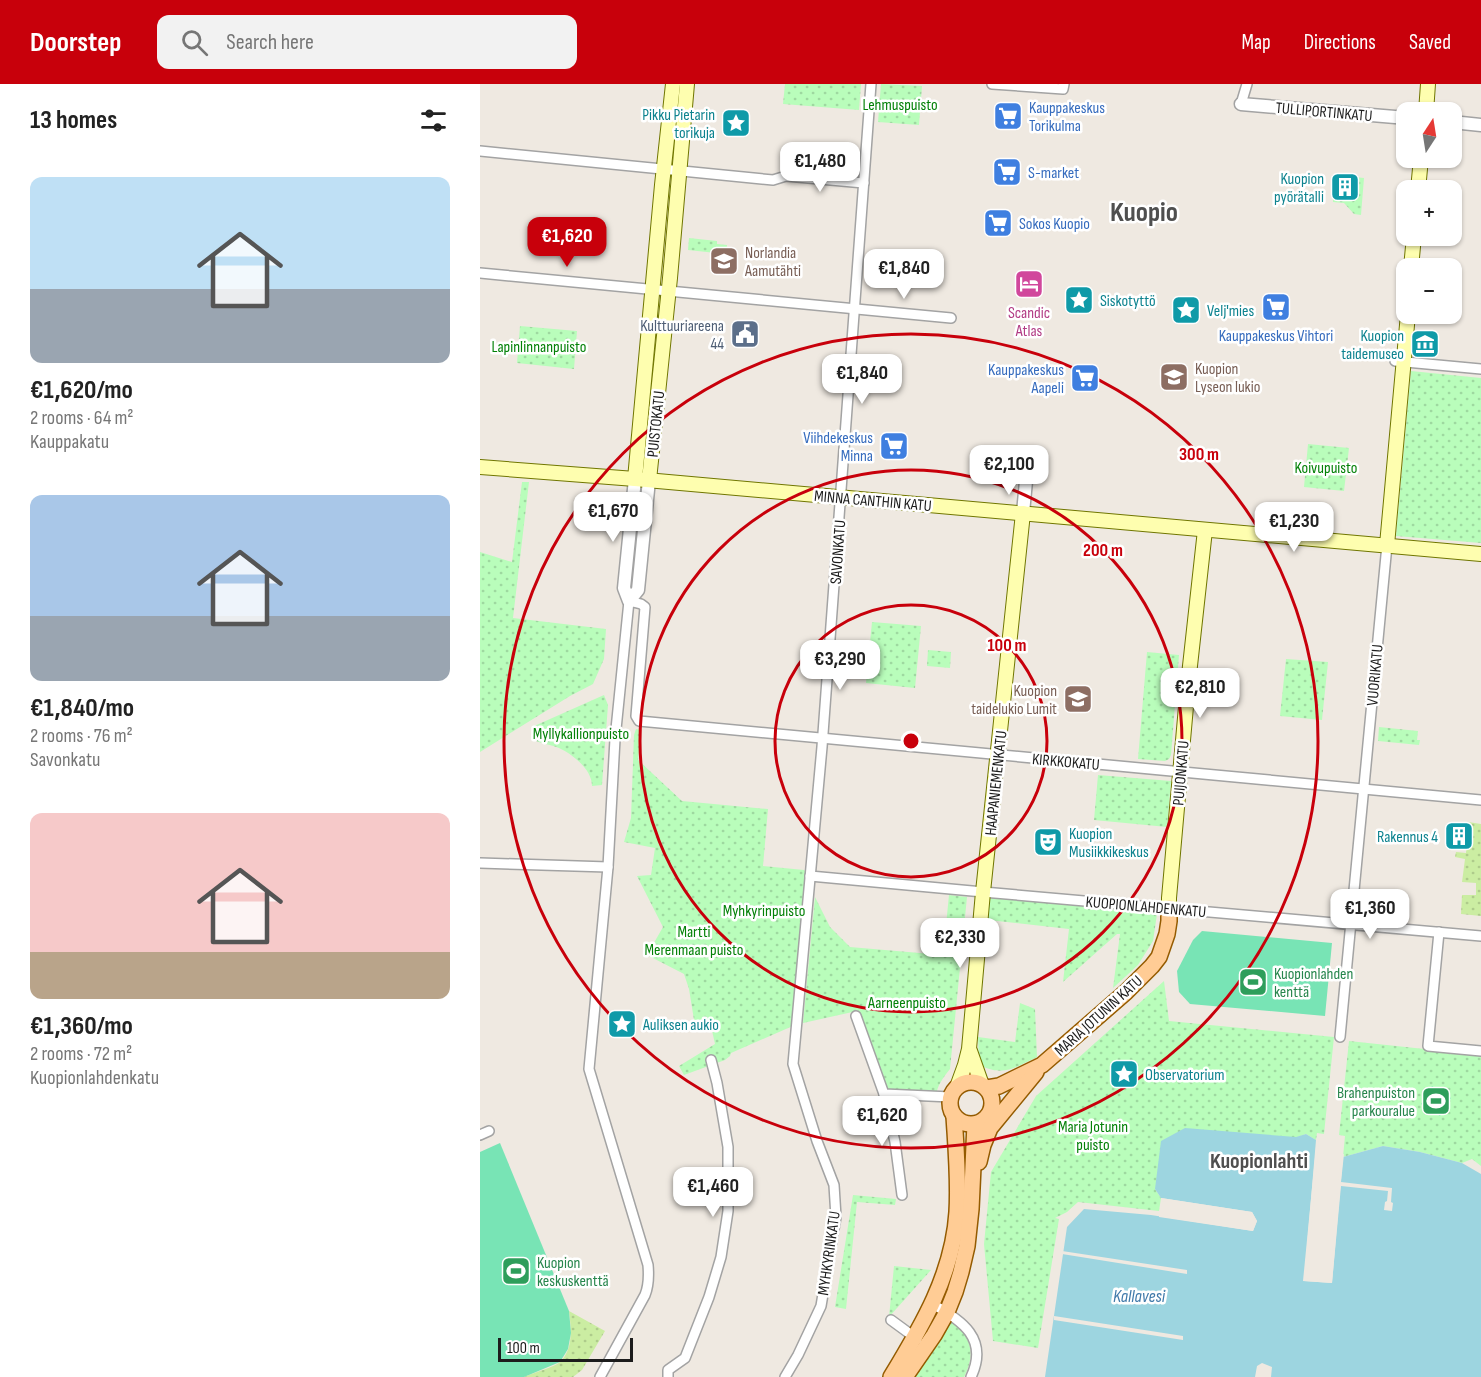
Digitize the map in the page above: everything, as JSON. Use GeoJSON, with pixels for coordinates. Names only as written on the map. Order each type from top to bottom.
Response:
{"type":"FeatureCollection","features":[{"type":"Feature","properties":{"kind":"main road","name":"PUISTOKATU"},"geometry":{"type":"LineString","coordinates":[[642,479],[652,289],[673,84]]}},
{"type":"Feature","properties":{"kind":"main road","name":"PUISTOKATU"},"geometry":{"type":"LineString","coordinates":[[642,479],[668,291],[687,84]]}},
{"type":"Feature","properties":{"kind":"main road"},"geometry":{"type":"LineString","coordinates":[[1427,102],[1428,84]]}},
{"type":"Feature","properties":{"kind":"main road","name":"VUORIKATU"},"geometry":{"type":"LineString","coordinates":[[1387,545],[1399,361],[1406,324]]}},
{"type":"Feature","properties":{"kind":"main road","name":"MINNA CANTHIN KATU"},"geometry":{"type":"LineString","coordinates":[[480,467],[642,479],[1481,554]]}},
{"type":"Feature","properties":{"kind":"main road","name":"HAAPANIEMENKATU"},"geometry":{"type":"LineString","coordinates":[[954,1092],[969,1049],[983,892],[1023,513]]}},
{"type":"Feature","properties":{"kind":"main road","name":"PUIJONKATU"},"geometry":{"type":"LineString","coordinates":[[1169,908],[1188,684],[1205,530]]}},
{"type":"Feature","properties":{"kind":"main road","name":"MARIA JOTUNIN KATU"},"geometry":{"type":"LineString","coordinates":[[985,1086],[999,1086],[1042,1065],[1126,992],[1159,957],[1169,921],[1169,908]]}},
{"type":"Feature","properties":{"kind":"main road","name":"HAAPANIEMENKATU"},"geometry":{"type":"LineString","coordinates":[[969,1049],[985,1086]]}},
{"type":"Feature","properties":{"kind":"main road"},"geometry":{"type":"LineString","coordinates":[[972,1197],[987,1135],[995,1121],[1042,1065]]}},
{"type":"Feature","properties":{"kind":"main road"},"geometry":{"type":"LineString","coordinates":[[905,1377],[946,1268],[953,1242],[958,1185],[954,1116],[950,1106],[954,1092],[966,1082],[985,1086],[992,1096],[993,1103],[991,1112],[982,1122],[975,1124],[962,1122],[954,1116]]}},
{"type":"Feature","properties":{"kind":"main road"},"geometry":{"type":"LineString","coordinates":[[993,1103],[1025,1084]]}},
{"type":"Feature","properties":{"kind":"main road"},"geometry":{"type":"LineString","coordinates":[[891,1377],[947,1312],[961,1272],[967,1246],[972,1197],[975,1124]]}},
{"type":"Feature","properties":{"kind":"street","name":"SAVONKATU"},"geometry":{"type":"LineString","coordinates":[[810,876],[823,738],[871,84]]}},
{"type":"Feature","properties":{"kind":"street"},"geometry":{"type":"LineString","coordinates":[[992,84],[1064,87]]}},
{"type":"Feature","properties":{"kind":"street"},"geometry":{"type":"LineString","coordinates":[[1241,104],[1246,84]]}},
{"type":"Feature","properties":{"kind":"street","name":"TULLIPORTINKATU"},"geometry":{"type":"LineString","coordinates":[[1241,104],[1396,117]]}},
{"type":"Feature","properties":{"kind":"street"},"geometry":{"type":"LineString","coordinates":[[1462,123],[1481,125]]}},
{"type":"Feature","properties":{"kind":"street"},"geometry":{"type":"LineString","coordinates":[[480,151],[773,180],[786,176],[864,183]]}},
{"type":"Feature","properties":{"kind":"street"},"geometry":{"type":"LineString","coordinates":[[480,273],[951,318]]}},
{"type":"Feature","properties":{"kind":"street"},"geometry":{"type":"LineString","coordinates":[[1399,361],[1481,369]]}},
{"type":"Feature","properties":{"kind":"street","name":"PUISTOKATU"},"geometry":{"type":"LineString","coordinates":[[629,601],[638,590],[642,479]]}},
{"type":"Feature","properties":{"kind":"street","name":"HAAPANIEMENKATU"},"geometry":{"type":"LineString","coordinates":[[1023,513],[1026,481]]}},
{"type":"Feature","properties":{"kind":"street","name":"VUORIKATU"},"geometry":{"type":"LineString","coordinates":[[1341,1037],[1387,545]]}},
{"type":"Feature","properties":{"kind":"street"},"geometry":{"type":"LineString","coordinates":[[600,1377],[645,1295],[649,1283],[646,1256],[589,1069],[608,867],[615,739],[629,601]]}},
{"type":"Feature","properties":{"kind":"street","name":"KIRKKOKATU"},"geometry":{"type":"LineString","coordinates":[[629,601],[645,607],[636,716],[639,721],[1481,800]]}},
{"type":"Feature","properties":{"kind":"street"},"geometry":{"type":"LineString","coordinates":[[480,863],[608,867]]}},
{"type":"Feature","properties":{"kind":"street","name":"KUOPIONLAHDENKATU"},"geometry":{"type":"LineString","coordinates":[[810,876],[1481,936]]}},
{"type":"Feature","properties":{"kind":"street","name":"MYHKYRINKATU"},"geometry":{"type":"LineString","coordinates":[[785,1377],[821,1306],[836,1217],[834,1185],[792,1064],[810,876]]}},
{"type":"Feature","properties":{"kind":"street"},"geometry":{"type":"LineString","coordinates":[[1439,932],[1428,1046],[1481,1051]]}},
{"type":"Feature","properties":{"kind":"street"},"geometry":{"type":"LineString","coordinates":[[856,1016],[884,1094],[895,1142],[902,1195]]}},
{"type":"Feature","properties":{"kind":"street"},"geometry":{"type":"LineString","coordinates":[[668,1373],[685,1358],[705,1308],[721,1257],[728,1211],[728,1147],[711,1060]]}},
{"type":"Feature","properties":{"kind":"street"},"geometry":{"type":"LineString","coordinates":[[884,1094],[954,1092]]}},
{"type":"Feature","properties":{"kind":"street"},"geometry":{"type":"LineString","coordinates":[[932,1304],[966,1327],[976,1346],[977,1359],[971,1377]]}},
{"type":"Feature","properties":{"kind":"street"},"geometry":{"type":"LineString","coordinates":[[891,1320],[920,1341]]}},
{"type":"Feature","properties":{"kind":"green space"},"geometry":{"type":"Polygon","coordinates":[[[785,84],[861,84],[859,110],[783,104],[785,84]]]}},
{"type":"Feature","properties":{"kind":"green space","name":"Lehmuspuisto"},"geometry":{"type":"Polygon","coordinates":[[[881,84],[922,86],[919,125],[878,122],[881,84]]]}},
{"type":"Feature","properties":{"kind":"green space"},"geometry":{"type":"Polygon","coordinates":[[[1335,175],[1364,178],[1361,215],[1354,214],[1344,203],[1333,202],[1335,175]]]}},
{"type":"Feature","properties":{"kind":"green space"},"geometry":{"type":"Polygon","coordinates":[[[689,238],[717,241],[717,244],[727,245],[726,262],[715,261],[716,253],[688,250],[689,238]]]}},
{"type":"Feature","properties":{"kind":"green space","name":"Lapinlinnanpuisto"},"geometry":{"type":"Polygon","coordinates":[[[520,326],[577,331],[574,369],[517,363],[520,326]]]}},
{"type":"Feature","properties":{"kind":"green space"},"geometry":{"type":"Polygon","coordinates":[[[1411,371],[1481,378],[1481,543],[1396,536],[1411,371]]]}},
{"type":"Feature","properties":{"kind":"green space","name":"Koivupuisto"},"geometry":{"type":"Polygon","coordinates":[[[1308,444],[1349,448],[1344,491],[1304,487],[1308,444]]]}},
{"type":"Feature","properties":{"kind":"green space","name":"Myllykallionpuisto"},"geometry":{"type":"Polygon","coordinates":[[[522,482],[529,482],[513,618],[606,629],[604,659],[593,684],[480,752],[480,552],[512,562],[522,482]]]}},
{"type":"Feature","properties":{"kind":"green space"},"geometry":{"type":"Polygon","coordinates":[[[872,622],[921,626],[915,688],[866,683],[872,622]]]}},
{"type":"Feature","properties":{"kind":"green space"},"geometry":{"type":"Polygon","coordinates":[[[928,650],[951,652],[950,668],[927,666],[928,650]]]}},
{"type":"Feature","properties":{"kind":"green space"},"geometry":{"type":"Polygon","coordinates":[[[1147,652],[1179,655],[1171,755],[1165,761],[1138,759],[1147,652]]]}},
{"type":"Feature","properties":{"kind":"green space"},"geometry":{"type":"Polygon","coordinates":[[[1286,659],[1328,662],[1322,720],[1280,716],[1286,659]]]}},
{"type":"Feature","properties":{"kind":"green space","name":"Myllykallionpuisto"},"geometry":{"type":"Polygon","coordinates":[[[604,695],[608,705],[602,785],[592,786],[589,774],[581,764],[559,748],[536,741],[532,727],[604,695]]]}},
{"type":"Feature","properties":{"kind":"green space"},"geometry":{"type":"Polygon","coordinates":[[[1379,727],[1418,731],[1419,745],[1378,741],[1379,727]]]}},
{"type":"Feature","properties":{"kind":"green space"},"geometry":{"type":"Polygon","coordinates":[[[636,729],[641,730],[638,760],[682,801],[768,809],[763,866],[804,870],[810,876],[795,1025],[731,1053],[725,1060],[684,1075],[679,1066],[715,1044],[711,1026],[695,1026],[684,974],[647,955],[663,927],[637,876],[651,875],[655,848],[624,842],[631,818],[636,729]]]}},
{"type":"Feature","properties":{"kind":"green space"},"geometry":{"type":"Polygon","coordinates":[[[1098,775],[1171,781],[1167,827],[1094,820],[1098,775]]]}},
{"type":"Feature","properties":{"kind":"green space"},"geometry":{"type":"Polygon","coordinates":[[[1468,822],[1481,824],[1481,916],[1461,914],[1462,895],[1476,895],[1476,883],[1462,882],[1465,859],[1455,857],[1456,852],[1466,853],[1468,822]]]}},
{"type":"Feature","properties":{"kind":"green space","name":"Aarneenpuisto"},"geometry":{"type":"Polygon","coordinates":[[[949,895],[967,897],[950,1069],[939,1085],[936,1097],[884,1094],[873,1061],[875,1054],[857,1011],[803,1023],[815,897],[830,927],[850,947],[943,955],[949,895]]]}},
{"type":"Feature","properties":{"kind":"green space"},"geometry":{"type":"Polygon","coordinates":[[[986,896],[1157,914],[1153,941],[1138,965],[1113,988],[1120,934],[1117,934],[1063,982],[1069,929],[988,920],[986,896]]]}},
{"type":"Feature","properties":{"kind":"green space","name":"Kuopionlahden kenttä"},"geometry":{"type":"Polygon","coordinates":[[[1202,931],[1332,943],[1325,1016],[1190,1004],[1179,992],[1177,971],[1193,940],[1202,931]]]}},
{"type":"Feature","properties":{"kind":"green space","name":"Maria Jotunin puisto"},"geometry":{"type":"Polygon","coordinates":[[[1164,981],[1169,1021],[1334,1037],[1324,1134],[1317,1133],[1316,1140],[1306,1134],[1155,1189],[1161,1198],[1159,1211],[1078,1202],[1067,1212],[1055,1218],[1059,1219],[1038,1348],[993,1341],[984,1244],[991,1172],[1036,1096],[1164,981]]]}},
{"type":"Feature","properties":{"kind":"green space"},"geometry":{"type":"Polygon","coordinates":[[[1020,1003],[1035,1009],[1037,1057],[1015,1068],[1002,1071],[979,1065],[978,1037],[1015,1042],[1020,1003]]]}},
{"type":"Feature","properties":{"kind":"green space"},"geometry":{"type":"Polygon","coordinates":[[[1349,1041],[1481,1055],[1481,1166],[1472,1159],[1462,1163],[1420,1152],[1383,1146],[1343,1157],[1345,1136],[1339,1135],[1349,1041]]]}},
{"type":"Feature","properties":{"kind":"green space","name":"Brahenpuiston parkouralue"},"geometry":{"type":"Polygon","coordinates":[[[1432,1086],[1451,1098],[1440,1116],[1421,1104],[1432,1086]]]}},
{"type":"Feature","properties":{"kind":"green space","name":"Kuopion keskuskenttä"},"geometry":{"type":"Polygon","coordinates":[[[500,1143],[569,1311],[571,1333],[568,1349],[560,1362],[524,1377],[480,1377],[480,1152],[500,1143]]]}},
{"type":"Feature","properties":{"kind":"green space"},"geometry":{"type":"Polygon","coordinates":[[[853,1195],[896,1199],[895,1205],[857,1202],[846,1309],[835,1307],[853,1195]]]}},
{"type":"Feature","properties":{"kind":"green space"},"geometry":{"type":"Polygon","coordinates":[[[894,1266],[931,1270],[889,1317],[894,1266]]]}},
{"type":"Feature","properties":{"kind":"green space"},"geometry":{"type":"Polygon","coordinates":[[[569,1311],[605,1331],[582,1370],[573,1377],[524,1377],[557,1364],[564,1357],[570,1344],[569,1311]]]}},
{"type":"Feature","properties":{"kind":"green space"},"geometry":{"type":"Polygon","coordinates":[[[949,1318],[962,1331],[969,1344],[970,1360],[964,1377],[912,1377],[949,1318]]]}},
{"type":"Feature","properties":{"kind":"water","name":"Kallavesi"},"geometry":{"type":"Polygon","coordinates":[[[1185,1128],[1296,1137],[1306,1134],[1316,1140],[1304,1281],[1332,1283],[1343,1157],[1383,1146],[1420,1152],[1462,1163],[1481,1174],[1481,1377],[1271,1377],[1272,1367],[1262,1363],[1257,1366],[1255,1377],[1045,1377],[1067,1227],[1084,1209],[1151,1215],[1253,1231],[1257,1221],[1252,1212],[1161,1198],[1155,1189],[1161,1141],[1185,1128]]]}},
{"type":"Feature","properties":{"kind":"pier"},"geometry":{"type":"Polygon","coordinates":[[[1317,1137],[1319,1140],[1307,1278],[1329,1280],[1341,1155],[1344,1154],[1341,1182],[1392,1188],[1392,1211],[1384,1210],[1388,1191],[1341,1186],[1332,1283],[1303,1281],[1317,1137]]]}},
{"type":"Feature","properties":{"kind":"pier"},"geometry":{"type":"Polygon","coordinates":[[[1161,1198],[1252,1212],[1257,1221],[1253,1231],[1159,1217],[1159,1214],[1251,1228],[1254,1221],[1250,1215],[1161,1201],[1161,1198]]]}},
{"type":"Feature","properties":{"kind":"pier"},"geometry":{"type":"Polygon","coordinates":[[[1062,1251],[1187,1270],[1187,1274],[1062,1254],[1062,1251]]]}},
{"type":"Feature","properties":{"kind":"pier"},"geometry":{"type":"Polygon","coordinates":[[[1054,1316],[1183,1336],[1183,1340],[1054,1320],[1054,1316]]]}},
{"type":"Feature","properties":{"kind":"place","name":"Kauppakeskus Torikulma"},"geometry":{"type":"Point","coordinates":[1008,116]}},
{"type":"Feature","properties":{"kind":"place","name":"Pikku Pietarin torikuja"},"geometry":{"type":"Point","coordinates":[736,123]}},
{"type":"Feature","properties":{"kind":"place","name":"S-market"},"geometry":{"type":"Point","coordinates":[1007,172]}},
{"type":"Feature","properties":{"kind":"place","name":"Kuopion pyörätalli"},"geometry":{"type":"Point","coordinates":[1345,187]}},
{"type":"Feature","properties":{"kind":"place","name":"Sokos Kuopio"},"geometry":{"type":"Point","coordinates":[998,223]}},
{"type":"Feature","properties":{"kind":"place","name":"Norlandia Aamutähti"},"geometry":{"type":"Point","coordinates":[724,261]}},
{"type":"Feature","properties":{"kind":"place","name":"Scandic Atlas"},"geometry":{"type":"Point","coordinates":[1029,284]}},
{"type":"Feature","properties":{"kind":"place","name":"Siskotyttö"},"geometry":{"type":"Point","coordinates":[1079,300]}},
{"type":"Feature","properties":{"kind":"place","name":"Kauppakeskus Vihtori"},"geometry":{"type":"Point","coordinates":[1276,307]}},
{"type":"Feature","properties":{"kind":"place","name":"Velj'mies"},"geometry":{"type":"Point","coordinates":[1186,310]}},
{"type":"Feature","properties":{"kind":"place","name":"Kulttuuriareena 44"},"geometry":{"type":"Point","coordinates":[745,334]}},
{"type":"Feature","properties":{"kind":"place","name":"Kuopion taidemuseo"},"geometry":{"type":"Point","coordinates":[1425,344]}},
{"type":"Feature","properties":{"kind":"place","name":"Kuopion Lyseon lukio"},"geometry":{"type":"Point","coordinates":[1174,377]}},
{"type":"Feature","properties":{"kind":"place","name":"Kauppakeskus Aapeli"},"geometry":{"type":"Point","coordinates":[1085,378]}},
{"type":"Feature","properties":{"kind":"place","name":"Viihdekeskus Minna"},"geometry":{"type":"Point","coordinates":[894,446]}},
{"type":"Feature","properties":{"kind":"place","name":"Kuopion taidelukio Lumit"},"geometry":{"type":"Point","coordinates":[1078,699]}},
{"type":"Feature","properties":{"kind":"place","name":"Rakennus 4"},"geometry":{"type":"Point","coordinates":[1459,836]}},
{"type":"Feature","properties":{"kind":"place","name":"Kuopion Musiikkikeskus"},"geometry":{"type":"Point","coordinates":[1048,842]}},
{"type":"Feature","properties":{"kind":"place","name":"Kuopionlahden kenttä"},"geometry":{"type":"Point","coordinates":[1253,982]}},
{"type":"Feature","properties":{"kind":"place","name":"Auliksen aukio"},"geometry":{"type":"Point","coordinates":[622,1024]}},
{"type":"Feature","properties":{"kind":"place","name":"Observatorium"},"geometry":{"type":"Point","coordinates":[1124,1074]}},
{"type":"Feature","properties":{"kind":"place","name":"Brahenpuiston parkouralue"},"geometry":{"type":"Point","coordinates":[1436,1101]}},
{"type":"Feature","properties":{"kind":"place","name":"Kuopion keskuskenttä"},"geometry":{"type":"Point","coordinates":[516,1271]}},
{"type":"Feature","properties":{"kind":"district","name":"Kuopio"},"geometry":{"type":"Point","coordinates":[1144,211]}},
{"type":"Feature","properties":{"kind":"district","name":"Kuopionlahti"},"geometry":{"type":"Point","coordinates":[1259,1160]}},
{"type":"Feature","properties":{"kind":"park label","name":"Myhkyrinpuisto"},"geometry":{"type":"Point","coordinates":[764,910]}},
{"type":"Feature","properties":{"kind":"park label","name":"Martti Merenmaan puisto"},"geometry":{"type":"Point","coordinates":[694,940]}}]}
